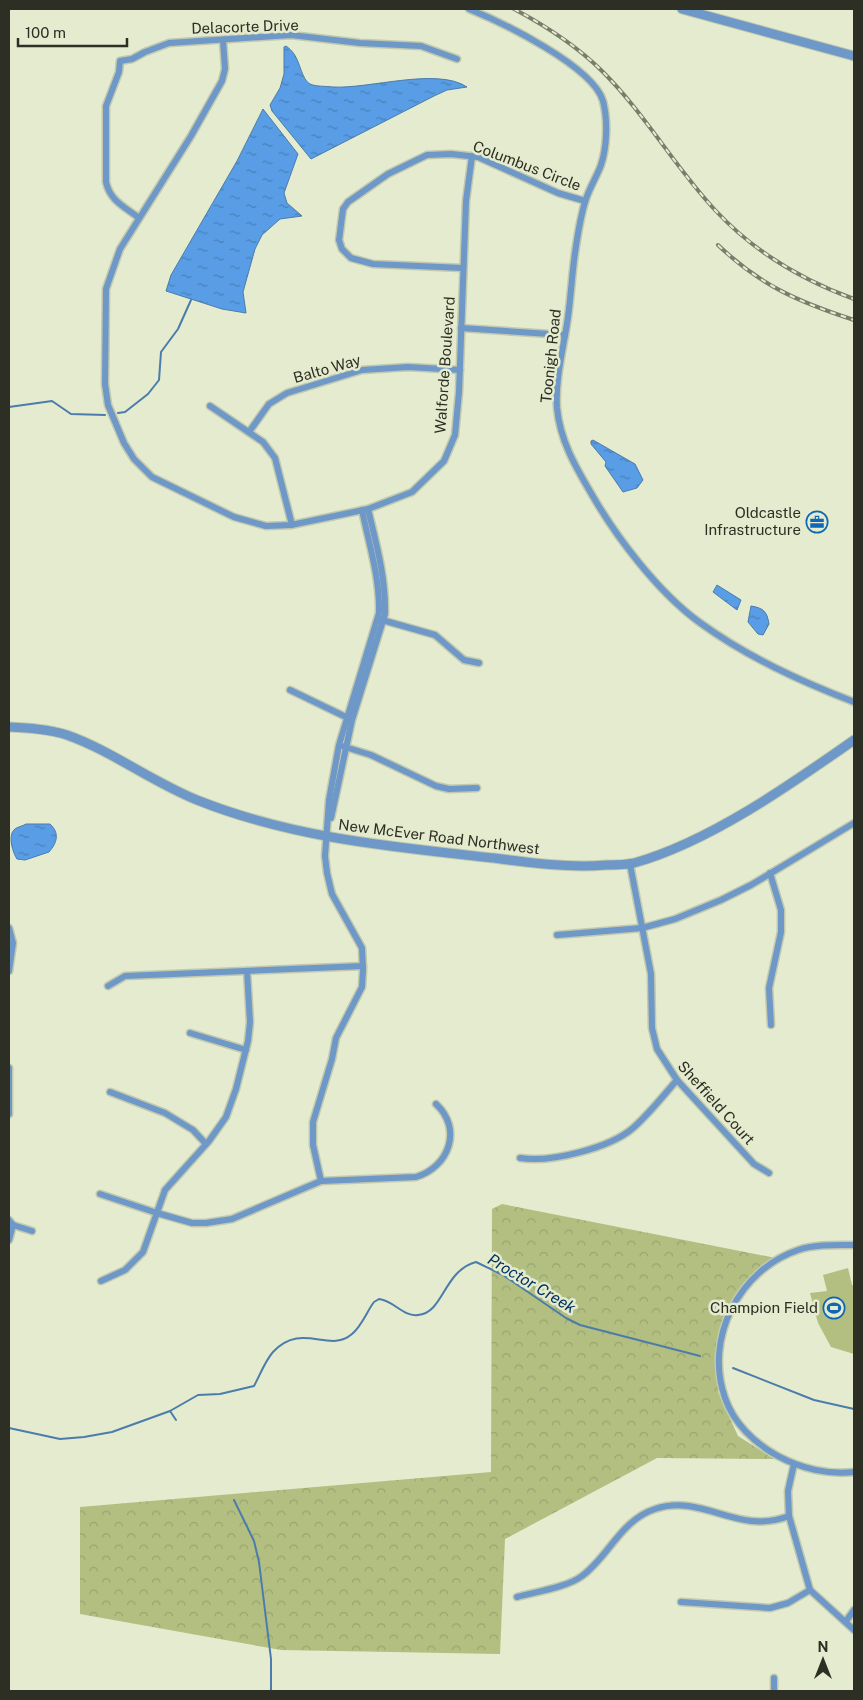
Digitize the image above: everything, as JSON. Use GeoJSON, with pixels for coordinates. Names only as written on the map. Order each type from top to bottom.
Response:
{"type":"FeatureCollection","features":[{"type":"Feature","properties":{"kind":"street","name":"Toonigh Road"},"geometry":{"type":"LineString","coordinates":[[469,9],[514,28],[557,55],[599,92],[603,102],[606,134],[601,164],[585,201],[575,252],[558,385],[560,425],[569,454],[609,525],[670,597],[698,622],[742,651],[797,680],[854,702]]}},
{"type":"Feature","properties":{"kind":"street"},"geometry":{"type":"LineString","coordinates":[[682,9],[854,56]]}},
{"type":"Feature","properties":{"kind":"street","name":"Delacorte Drive"},"geometry":{"type":"LineString","coordinates":[[140,218],[116,201],[108,192],[106,182],[106,106],[119,72],[120,61],[132,59],[169,43],[291,36],[360,44],[421,46],[457,59]]}},
{"type":"Feature","properties":{"kind":"street","name":"Walforde Boulevard"},"geometry":{"type":"LineString","coordinates":[[223,40],[224,69],[222,81],[191,136],[120,248],[106,289],[105,384],[108,405],[124,443],[134,458],[152,477],[252,523],[266,526],[292,525],[365,509],[412,492],[444,461],[455,435],[460,370],[466,201],[472,156]]}},
{"type":"Feature","properties":{"kind":"street","name":"Columbus Circle"},"geometry":{"type":"LineString","coordinates":[[463,268],[361,262],[348,257],[342,249],[339,240],[343,209],[348,202],[388,174],[427,155],[472,156],[502,166],[558,193],[585,201]]}},
{"type":"Feature","properties":{"kind":"street"},"geometry":{"type":"LineString","coordinates":[[461,328],[565,335]]}},
{"type":"Feature","properties":{"kind":"street","name":"Balto Way"},"geometry":{"type":"LineString","coordinates":[[249,432],[269,404],[287,393],[362,370],[408,368],[460,370]]}},
{"type":"Feature","properties":{"kind":"street"},"geometry":{"type":"LineString","coordinates":[[210,406],[263,442],[275,458],[292,525]]}},
{"type":"Feature","properties":{"kind":"street"},"geometry":{"type":"LineString","coordinates":[[321,1182],[313,1145],[313,1122],[332,1059],[336,1038],[362,987],[362,948],[332,894],[327,873],[327,836],[342,746],[349,718],[381,620],[386,596],[365,509]]}},
{"type":"Feature","properties":{"kind":"street"},"geometry":{"type":"LineString","coordinates":[[381,620],[435,635],[464,660],[479,664]]}},
{"type":"Feature","properties":{"kind":"street"},"geometry":{"type":"LineString","coordinates":[[290,690],[349,718]]}},
{"type":"Feature","properties":{"kind":"street","name":"New McEver Road Northwest"},"geometry":{"type":"LineString","coordinates":[[9,727],[45,729],[67,735],[165,787],[198,801],[268,824],[350,842],[564,866],[630,864],[692,842],[797,780],[854,740]]}},
{"type":"Feature","properties":{"kind":"street"},"geometry":{"type":"LineString","coordinates":[[342,746],[371,755],[436,786],[449,789],[477,788]]}},
{"type":"Feature","properties":{"kind":"street"},"geometry":{"type":"LineString","coordinates":[[557,935],[642,928],[675,919],[705,907],[770,874],[854,823]]}},
{"type":"Feature","properties":{"kind":"street","name":"Sheffield Court"},"geometry":{"type":"LineString","coordinates":[[630,864],[651,974],[652,1028],[657,1049],[677,1080],[754,1164],[769,1173]]}},
{"type":"Feature","properties":{"kind":"street"},"geometry":{"type":"LineString","coordinates":[[770,874],[781,910],[780,932],[769,988],[771,1025]]}},
{"type":"Feature","properties":{"kind":"street"},"geometry":{"type":"LineString","coordinates":[[9,928],[13,943],[9,971]]}},
{"type":"Feature","properties":{"kind":"street"},"geometry":{"type":"LineString","coordinates":[[108,986],[126,976],[363,966]]}},
{"type":"Feature","properties":{"kind":"street"},"geometry":{"type":"LineString","coordinates":[[101,1281],[126,1270],[143,1252],[165,1190],[206,1144],[226,1117],[236,1089],[246,1050],[250,1022],[246,971]]}},
{"type":"Feature","properties":{"kind":"street"},"geometry":{"type":"LineString","coordinates":[[190,1033],[246,1050]]}},
{"type":"Feature","properties":{"kind":"street"},"geometry":{"type":"LineString","coordinates":[[9,1068],[9,1114]]}},
{"type":"Feature","properties":{"kind":"street"},"geometry":{"type":"LineString","coordinates":[[520,1158],[535,1160],[557,1158],[621,1136],[633,1128],[677,1080]]}},
{"type":"Feature","properties":{"kind":"street"},"geometry":{"type":"LineString","coordinates":[[110,1092],[165,1112],[192,1130],[206,1144]]}},
{"type":"Feature","properties":{"kind":"street"},"geometry":{"type":"LineString","coordinates":[[100,1194],[192,1223],[232,1219],[321,1182],[416,1178],[430,1173],[442,1161],[448,1150],[451,1132],[444,1111],[436,1104]]}},
{"type":"Feature","properties":{"kind":"street"},"geometry":{"type":"LineString","coordinates":[[9,1240],[11,1223],[32,1231]]}},
{"type":"Feature","properties":{"kind":"street"},"geometry":{"type":"LineString","coordinates":[[854,1245],[809,1247],[777,1260],[747,1284],[726,1321],[719,1357],[721,1382],[725,1398],[742,1426],[756,1440],[775,1455],[794,1464],[821,1471],[854,1472]]}},
{"type":"Feature","properties":{"kind":"street"},"geometry":{"type":"LineString","coordinates":[[794,1464],[788,1491],[789,1516],[810,1590],[854,1630]]}},
{"type":"Feature","properties":{"kind":"street"},"geometry":{"type":"LineString","coordinates":[[517,1597],[546,1590],[580,1578],[630,1524],[653,1509],[665,1506],[687,1506],[748,1522],[776,1521],[789,1516]]}},
{"type":"Feature","properties":{"kind":"street"},"geometry":{"type":"LineString","coordinates":[[681,1602],[770,1608],[788,1603],[810,1590]]}},
{"type":"Feature","properties":{"kind":"street"},"geometry":{"type":"LineString","coordinates":[[846,1621],[854,1610]]}},
{"type":"Feature","properties":{"kind":"street"},"geometry":{"type":"LineString","coordinates":[[774,1678],[774,1691]]}},
{"type":"Feature","properties":{"kind":"green space"},"geometry":{"type":"Polygon","coordinates":[[[502,1204],[781,1259],[749,1278],[729,1309],[718,1346],[718,1392],[738,1436],[774,1459],[657,1458],[505,1539],[500,1654],[281,1650],[80,1614],[80,1507],[491,1472],[492,1209],[502,1204]]]}},
{"type":"Feature","properties":{"kind":"green space","name":"Champion Field"},"geometry":{"type":"Polygon","coordinates":[[[848,1268],[852,1285],[854,1285],[854,1354],[831,1347],[818,1323],[810,1293],[827,1291],[823,1275],[848,1268]]]}},
{"type":"Feature","properties":{"kind":"water"},"geometry":{"type":"Polygon","coordinates":[[[286,46],[296,57],[307,82],[313,85],[348,87],[403,80],[439,79],[454,81],[467,87],[447,90],[434,96],[311,159],[272,111],[270,105],[280,88],[284,74],[284,47],[286,46]]]}},
{"type":"Feature","properties":{"kind":"water"},"geometry":{"type":"Polygon","coordinates":[[[263,109],[298,154],[284,193],[287,203],[302,216],[280,219],[262,235],[255,249],[243,292],[246,313],[222,309],[166,291],[171,275],[237,161],[263,109]]]}},
{"type":"Feature","properties":{"kind":"water"},"geometry":{"type":"Polygon","coordinates":[[[593,440],[635,464],[643,480],[637,488],[623,492],[605,466],[606,462],[591,444],[593,440]]]}},
{"type":"Feature","properties":{"kind":"water"},"geometry":{"type":"Polygon","coordinates":[[[717,585],[741,600],[737,610],[713,592],[717,585]]]}},
{"type":"Feature","properties":{"kind":"water"},"geometry":{"type":"Polygon","coordinates":[[[751,606],[759,608],[766,613],[769,624],[763,635],[758,634],[748,622],[751,606]]]}},
{"type":"Feature","properties":{"kind":"water"},"geometry":{"type":"Polygon","coordinates":[[[26,824],[50,824],[53,827],[56,838],[49,852],[25,860],[17,859],[12,848],[11,835],[15,829],[26,824]]]}},
{"type":"Feature","properties":{"kind":"waterway"},"geometry":{"type":"LineString","coordinates":[[118,413],[125,412],[148,394],[159,380],[161,352],[178,329],[191,300]]}},
{"type":"Feature","properties":{"kind":"waterway"},"geometry":{"type":"LineString","coordinates":[[9,407],[52,401],[71,414],[105,415]]}},
{"type":"Feature","properties":{"kind":"waterway","name":"Proctor Creek"},"geometry":{"type":"LineString","coordinates":[[9,1428],[60,1439],[84,1437],[112,1432],[170,1411],[198,1395],[220,1394],[254,1386],[270,1356],[284,1343],[294,1339],[305,1338],[334,1341],[343,1339],[356,1331],[374,1302],[379,1299],[389,1302],[413,1315],[427,1313],[439,1300],[457,1274],[465,1267],[476,1262],[503,1275],[566,1318],[580,1325],[700,1356]]}},
{"type":"Feature","properties":{"kind":"waterway","name":"Proctor Creek"},"geometry":{"type":"LineString","coordinates":[[733,1368],[814,1400],[854,1409]]}},
{"type":"Feature","properties":{"kind":"waterway"},"geometry":{"type":"LineString","coordinates":[[170,1411],[176,1420]]}},
{"type":"Feature","properties":{"kind":"waterway"},"geometry":{"type":"LineString","coordinates":[[234,1500],[254,1541],[259,1562],[271,1659],[271,1691]]}},
{"type":"Feature","properties":{"kind":"railway"},"geometry":{"type":"LineString","coordinates":[[514,9],[561,37],[603,72],[633,105],[700,193],[745,239],[797,273],[854,299]]}},
{"type":"Feature","properties":{"kind":"railway"},"geometry":{"type":"LineString","coordinates":[[718,245],[765,282],[781,291],[854,320]]}},
{"type":"Feature","properties":{"kind":"place","name":"Oldcastle Infrastructure"},"geometry":{"type":"Point","coordinates":[817,522]}},
{"type":"Feature","properties":{"kind":"place","name":"Champion Field"},"geometry":{"type":"Point","coordinates":[834,1308]}}]}
